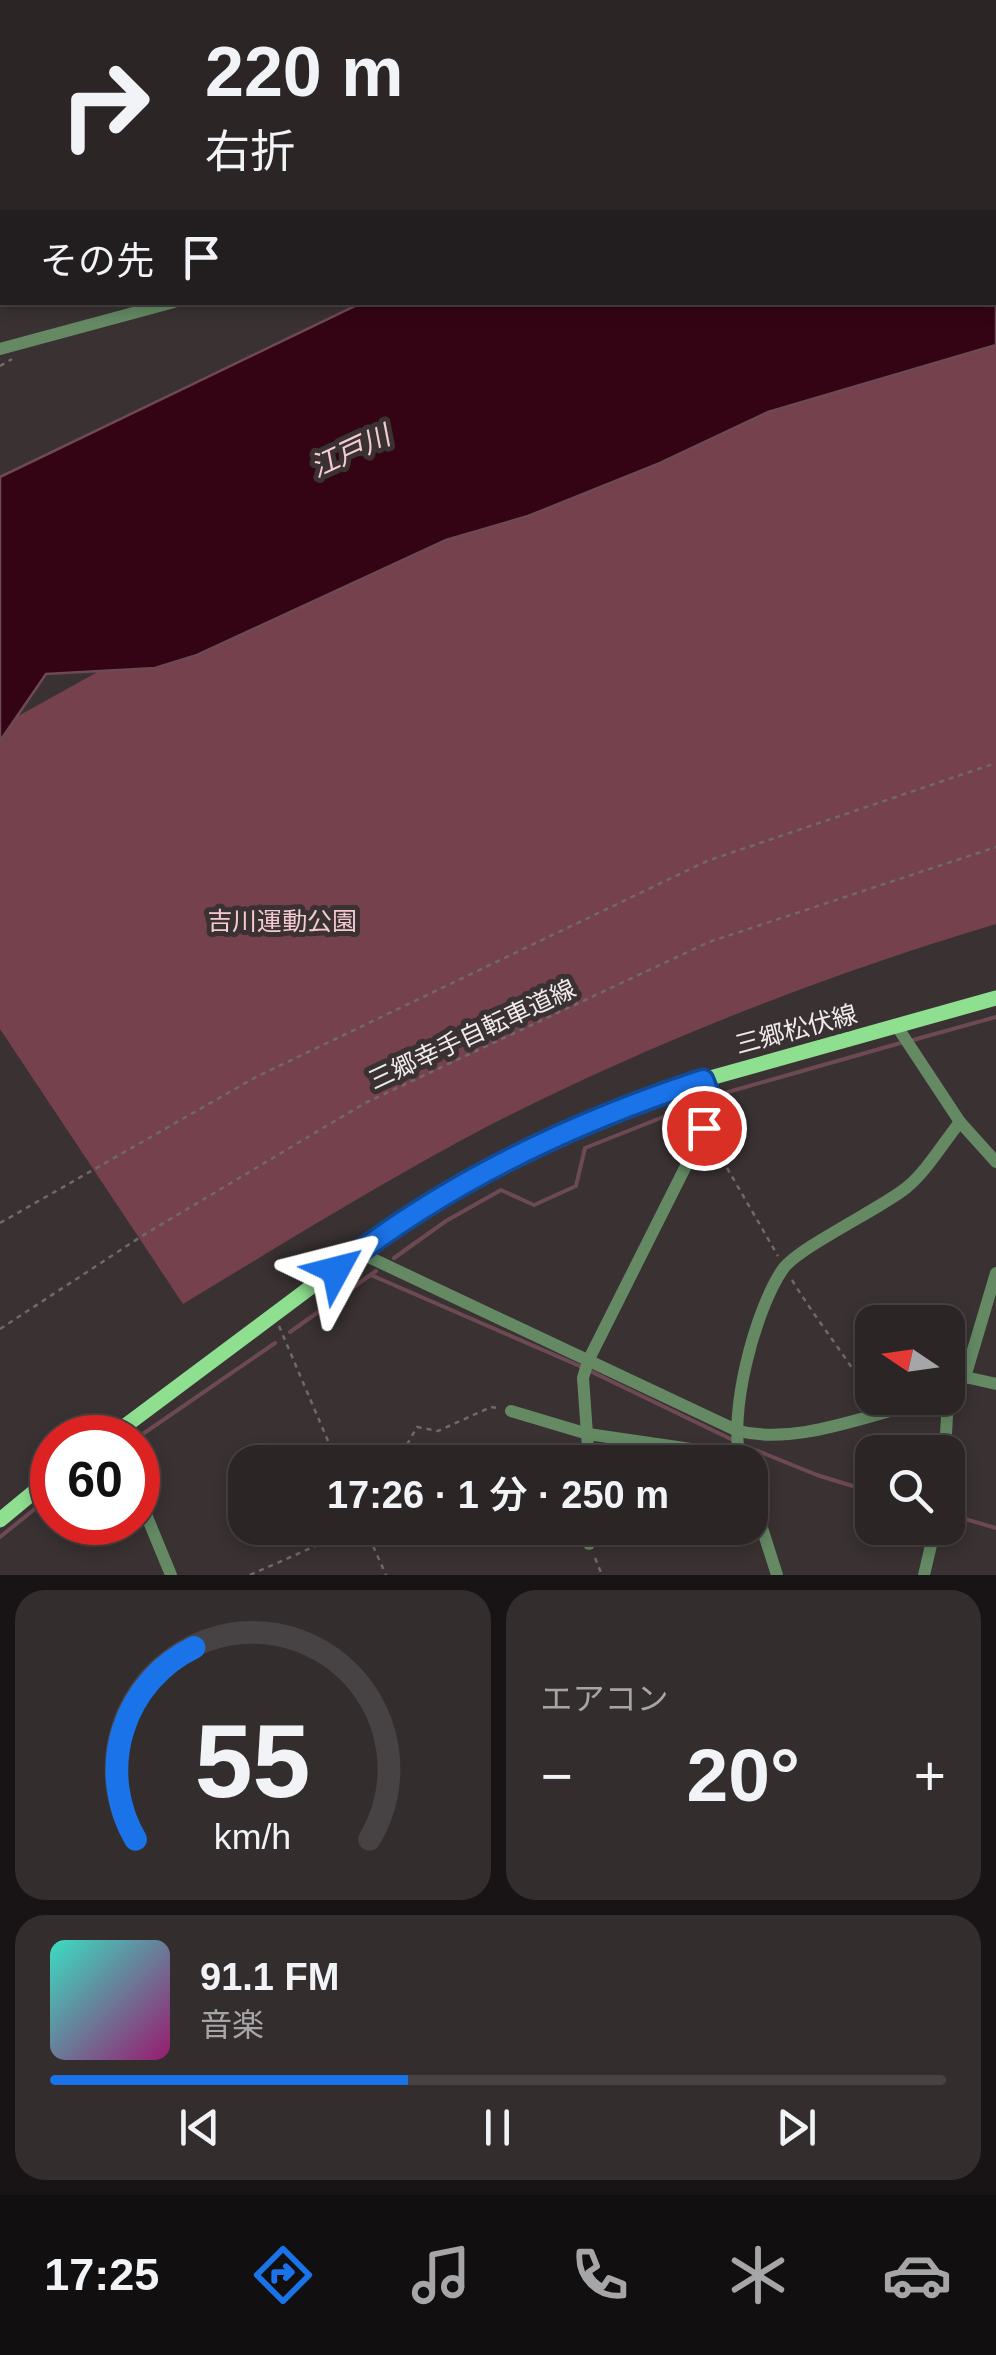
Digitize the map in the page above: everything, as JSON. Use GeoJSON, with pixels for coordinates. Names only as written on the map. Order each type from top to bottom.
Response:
{"type":"FeatureCollection","features":[{"type":"Feature","properties":{"kind":"main road","name":"三郷松伏線"},"geometry":{"type":"LineString","coordinates":[[140,1415],[382,1233],[522,1152],[604,1112],[703,1080],[905,1038],[996,998]]}},
{"type":"Feature","properties":{"kind":"main road"},"geometry":{"type":"LineString","coordinates":[[0,1520],[30,1495]]}},
{"type":"Feature","properties":{"kind":"street"},"geometry":{"type":"LineString","coordinates":[[0,349],[163,305]]}},
{"type":"Feature","properties":{"kind":"street"},"geometry":{"type":"LineString","coordinates":[[905,1038],[960,1122],[996,1162]]}},
{"type":"Feature","properties":{"kind":"street"},"geometry":{"type":"LineString","coordinates":[[588,1445],[583,1378],[588,1362],[714,1108],[703,1080]]}},
{"type":"Feature","properties":{"kind":"street"},"geometry":{"type":"LineString","coordinates":[[740,1445],[742,1386],[757,1328],[784,1267],[908,1186],[960,1122]]}},
{"type":"Feature","properties":{"kind":"street"},"geometry":{"type":"LineString","coordinates":[[358,1252],[738,1431],[768,1438],[859,1415]]}},
{"type":"Feature","properties":{"kind":"street"},"geometry":{"type":"LineString","coordinates":[[996,1273],[965,1376],[996,1384]]}},
{"type":"Feature","properties":{"kind":"street"},"geometry":{"type":"LineString","coordinates":[[511,1411],[588,1434],[655,1445]]}},
{"type":"Feature","properties":{"kind":"street"},"geometry":{"type":"LineString","coordinates":[[159,1545],[172,1575]]}},
{"type":"Feature","properties":{"kind":"street"},"geometry":{"type":"LineString","coordinates":[[767,1545],[777,1575]]}},
{"type":"Feature","properties":{"kind":"street"},"geometry":{"type":"LineString","coordinates":[[924,1575],[931,1545]]}},
{"type":"Feature","properties":{"kind":"path"},"geometry":{"type":"LineString","coordinates":[[0,1223],[256,1078],[708,861],[996,763]]}},
{"type":"Feature","properties":{"kind":"path","name":"三郷幸手自転車道線"},"geometry":{"type":"LineString","coordinates":[[0,1329],[142,1236],[366,1103],[709,942],[996,847]]}},
{"type":"Feature","properties":{"kind":"path"},"geometry":{"type":"LineString","coordinates":[[275,1316],[331,1445]]}},
{"type":"Feature","properties":{"kind":"path"},"geometry":{"type":"LineString","coordinates":[[406,1445],[417,1426],[438,1432],[492,1407],[511,1411]]}},
{"type":"Feature","properties":{"kind":"path"},"geometry":{"type":"LineString","coordinates":[[250,1575],[318,1545]]}},
{"type":"Feature","properties":{"kind":"path"},"geometry":{"type":"LineString","coordinates":[[373,1545],[386,1575]]}},
{"type":"Feature","properties":{"kind":"path"},"geometry":{"type":"LineString","coordinates":[[589,1545],[602,1575]]}},
{"type":"Feature","properties":{"kind":"green space","name":"吉川運動公園"},"geometry":{"type":"Polygon","coordinates":[[[996,331],[996,924],[738,1013],[613,1066],[490,1125],[412,1168],[183,1304],[0,1029],[0,741],[11,720],[101,670],[197,655],[446,540],[768,412],[928,366],[996,331]]]}},
{"type":"Feature","properties":{"kind":"water","name":"江戸川"},"geometry":{"type":"Polygon","coordinates":[[[357,305],[996,305],[996,345],[768,412],[660,463],[528,516],[446,540],[197,655],[155,668],[46,674],[0,741],[0,477],[357,305]]]}},
{"type":"Feature","properties":{"kind":"waterway"},"geometry":{"type":"LineString","coordinates":[[913,1040],[996,1017]]}},
{"type":"Feature","properties":{"kind":"waterway"},"geometry":{"type":"LineString","coordinates":[[721,1094],[904,1042]]}},
{"type":"Feature","properties":{"kind":"waterway"},"geometry":{"type":"LineString","coordinates":[[394,1258],[446,1221],[501,1190],[534,1205],[576,1186],[585,1148],[701,1102]]}},
{"type":"Feature","properties":{"kind":"waterway"},"geometry":{"type":"LineString","coordinates":[[290,1332],[376,1271]]}},
{"type":"Feature","properties":{"kind":"waterway"},"geometry":{"type":"LineString","coordinates":[[371,1275],[582,1367]]}},
{"type":"Feature","properties":{"kind":"waterway"},"geometry":{"type":"LineString","coordinates":[[160,1422],[275,1343]]}},
{"type":"Feature","properties":{"kind":"waterway"},"geometry":{"type":"LineString","coordinates":[[590,1371],[735,1441]]}},
{"type":"Feature","properties":{"kind":"waterway"},"geometry":{"type":"LineString","coordinates":[[768,1455],[855,1487]]}},
{"type":"Feature","properties":{"kind":"waterway"},"geometry":{"type":"LineString","coordinates":[[0,1537],[30,1513]]}},
{"type":"Feature","properties":{"kind":"waterway"},"geometry":{"type":"LineString","coordinates":[[965,1519],[996,1528]]}},
{"type":"Feature","properties":{"kind":"route"},"geometry":{"type":"LineString","coordinates":[[336,1270],[382,1233],[522,1152],[604,1112],[703,1080],[714,1108],[704,1128]]}}]}
